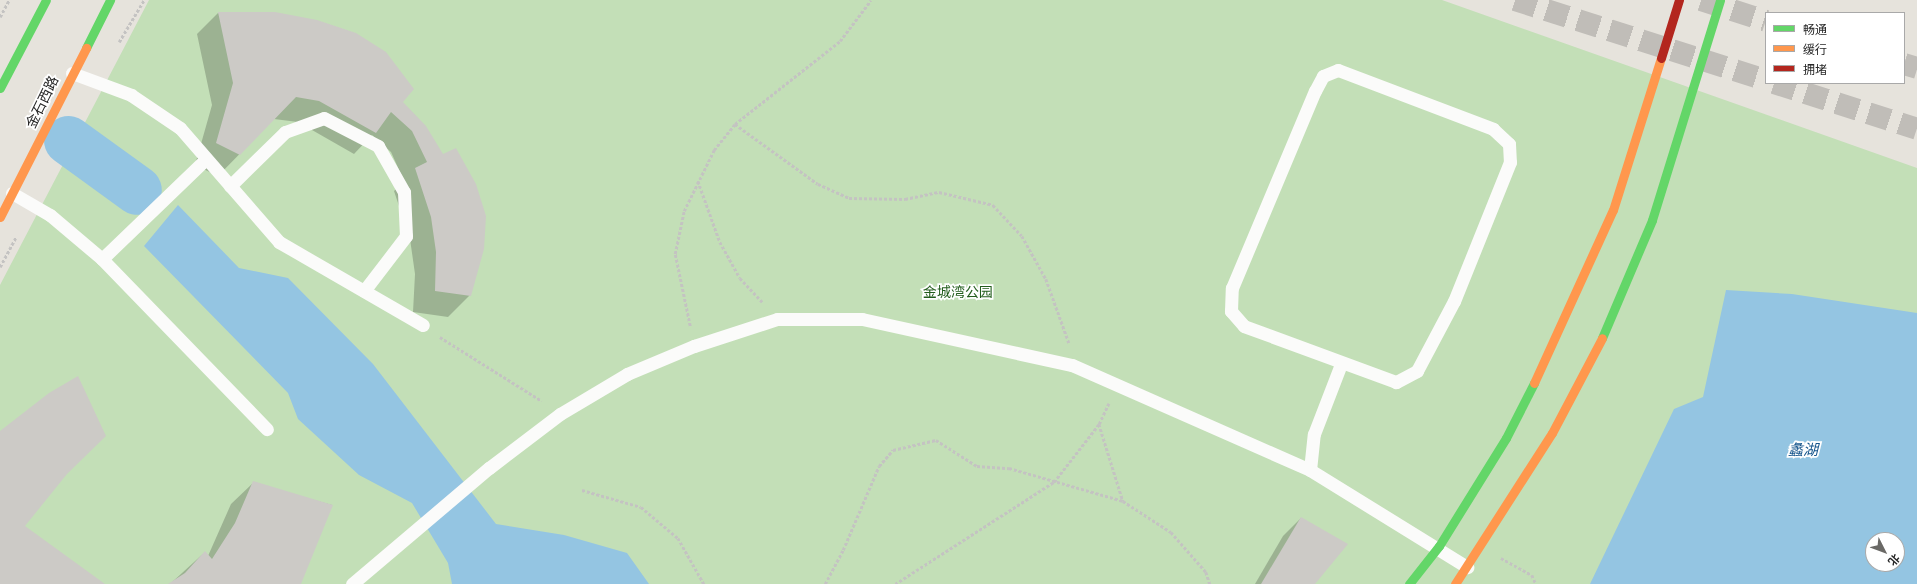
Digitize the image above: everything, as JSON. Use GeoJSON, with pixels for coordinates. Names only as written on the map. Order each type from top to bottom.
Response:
{"type":"FeatureCollection","features":[{"type":"Feature","properties":{"kind":"main road"},"geometry":{"type":"LineString","coordinates":[[0,88],[46,0]]}},
{"type":"Feature","properties":{"kind":"main road","name":"金石西路"},"geometry":{"type":"LineString","coordinates":[[0,217],[110,0]]}},
{"type":"Feature","properties":{"kind":"main road"},"geometry":{"type":"LineString","coordinates":[[1409,584],[1439,546],[1506,438],[1576,297],[1614,210],[1679,0]]}},
{"type":"Feature","properties":{"kind":"main road"},"geometry":{"type":"LineString","coordinates":[[1455,584],[1481,548],[1552,433],[1607,328],[1652,220],[1720,0]]}},
{"type":"Feature","properties":{"kind":"lane"},"geometry":{"type":"LineString","coordinates":[[1338,70],[1493,129],[1509,144],[1510,162],[1454,301],[1417,371],[1396,382],[1341,364],[1244,326],[1231,311],[1232,288],[1315,91],[1323,76],[1338,70]]}},
{"type":"Feature","properties":{"kind":"lane"},"geometry":{"type":"LineString","coordinates":[[72,73],[131,95],[180,128],[279,242],[423,325]]}},
{"type":"Feature","properties":{"kind":"lane"},"geometry":{"type":"LineString","coordinates":[[230,186],[285,132],[324,118],[378,146],[404,192],[406,236],[364,292]]}},
{"type":"Feature","properties":{"kind":"lane"},"geometry":{"type":"LineString","coordinates":[[102,259],[206,159]]}},
{"type":"Feature","properties":{"kind":"lane"},"geometry":{"type":"LineString","coordinates":[[12,193],[50,215],[102,259],[267,429]]}},
{"type":"Feature","properties":{"kind":"lane"},"geometry":{"type":"LineString","coordinates":[[352,584],[489,468],[560,414],[627,374],[694,346],[777,319],[862,319],[1072,365],[1118,382],[1310,470],[1439,546],[1467,567]]}},
{"type":"Feature","properties":{"kind":"lane"},"geometry":{"type":"LineString","coordinates":[[1310,470],[1314,434],[1341,364]]}},
{"type":"Feature","properties":{"kind":"path"},"geometry":{"type":"LineString","coordinates":[[0,17],[8,0]]}},
{"type":"Feature","properties":{"kind":"path"},"geometry":{"type":"LineString","coordinates":[[694,346],[675,254],[684,211],[697,180],[714,150],[735,124],[840,41],[871,0]]}},
{"type":"Feature","properties":{"kind":"path"},"geometry":{"type":"LineString","coordinates":[[735,124],[818,184],[849,198],[905,199],[939,192],[992,205],[1022,236],[1046,278],[1068,339],[1072,365]]}},
{"type":"Feature","properties":{"kind":"path"},"geometry":{"type":"LineString","coordinates":[[697,180],[720,242],[737,272],[777,319]]}},
{"type":"Feature","properties":{"kind":"path"},"geometry":{"type":"LineString","coordinates":[[423,325],[560,414]]}},
{"type":"Feature","properties":{"kind":"path"},"geometry":{"type":"LineString","coordinates":[[895,584],[1054,482],[1099,424],[1118,382]]}},
{"type":"Feature","properties":{"kind":"path"},"geometry":{"type":"LineString","coordinates":[[1099,424],[1123,502]]}},
{"type":"Feature","properties":{"kind":"path"},"geometry":{"type":"LineString","coordinates":[[825,584],[844,550],[879,466],[893,450],[936,440],[977,466],[1009,468],[1123,502],[1171,532],[1206,572],[1210,584]]}},
{"type":"Feature","properties":{"kind":"path"},"geometry":{"type":"LineString","coordinates":[[582,490],[641,507],[678,538],[704,584]]}},
{"type":"Feature","properties":{"kind":"path"},"geometry":{"type":"LineString","coordinates":[[1481,548],[1532,575],[1536,584]]}},
{"type":"Feature","properties":{"kind":"green space","name":"金城湾公园"},"geometry":{"type":"Polygon","coordinates":[[[149,0],[1442,0],[1917,168],[1917,584],[0,584],[0,285],[149,0]]]}},
{"type":"Feature","properties":{"kind":"water"},"geometry":{"type":"Polygon","coordinates":[[[178,205],[239,268],[288,278],[373,364],[496,524],[564,535],[627,553],[649,584],[452,584],[448,563],[412,503],[359,475],[298,419],[288,393],[144,246],[178,205]]]}},
{"type":"Feature","properties":{"kind":"water","name":"蠡湖"},"geometry":{"type":"Polygon","coordinates":[[[1726,290],[1792,294],[1917,313],[1917,584],[1590,584],[1674,409],[1703,397],[1726,290]]]}},
{"type":"Feature","properties":{"kind":"building"},"geometry":{"type":"Polygon","coordinates":[[[218,12],[275,12],[317,20],[356,33],[386,52],[414,89],[403,102],[426,126],[443,154],[456,148],[476,184],[486,216],[484,249],[471,296],[435,291],[436,252],[431,217],[415,168],[427,162],[412,131],[391,112],[376,133],[319,101],[296,97],[240,155],[216,143],[233,83],[218,12]]]}},
{"type":"Feature","properties":{"kind":"building"},"geometry":{"type":"Polygon","coordinates":[[[78,376],[106,436],[67,474],[25,526],[105,584],[0,584],[0,431],[49,393],[78,376]]]}},
{"type":"Feature","properties":{"kind":"building"},"geometry":{"type":"Polygon","coordinates":[[[253,481],[333,505],[301,584],[168,584],[185,573],[205,551],[212,559],[235,523],[253,481]]]}},
{"type":"Feature","properties":{"kind":"building"},"geometry":{"type":"Polygon","coordinates":[[[1301,517],[1348,544],[1315,584],[1261,584],[1301,517]]]}},
{"type":"Feature","properties":{"kind":"waterway"},"geometry":{"type":"LineString","coordinates":[[68,140],[137,190]]}},
{"type":"Feature","properties":{"kind":"tunnel"},"geometry":{"type":"LineString","coordinates":[[1515,0],[1765,80]]}},
{"type":"Feature","properties":{"kind":"tunnel"},"geometry":{"type":"LineString","coordinates":[[1701,0],[1765,21]]}},
{"type":"Feature","properties":{"kind":"tunnel"},"geometry":{"type":"LineString","coordinates":[[1905,64],[1917,68]]}},
{"type":"Feature","properties":{"kind":"tunnel"},"geometry":{"type":"LineString","coordinates":[[1777,84],[1917,129]]}},
{"type":"Feature","properties":{"kind":"traffic: fast"},"geometry":{"type":"LineString","coordinates":[[0,88],[46,0]]}},
{"type":"Feature","properties":{"kind":"traffic: fast"},"geometry":{"type":"LineString","coordinates":[[86,48],[110,0]]}},
{"type":"Feature","properties":{"kind":"traffic: fast"},"geometry":{"type":"LineString","coordinates":[[1602,338],[1652,220],[1720,0]]}},
{"type":"Feature","properties":{"kind":"traffic: fast"},"geometry":{"type":"LineString","coordinates":[[1409,584],[1439,546],[1506,438],[1534,383]]}},
{"type":"Feature","properties":{"kind":"traffic: slow"},"geometry":{"type":"LineString","coordinates":[[0,217],[86,48]]}},
{"type":"Feature","properties":{"kind":"traffic: slow"},"geometry":{"type":"LineString","coordinates":[[1534,383],[1613,210],[1661,58]]}},
{"type":"Feature","properties":{"kind":"traffic: slow"},"geometry":{"type":"LineString","coordinates":[[1455,584],[1552,433],[1602,338]]}},
{"type":"Feature","properties":{"kind":"traffic: jam"},"geometry":{"type":"LineString","coordinates":[[1661,58],[1679,0]]}}]}
